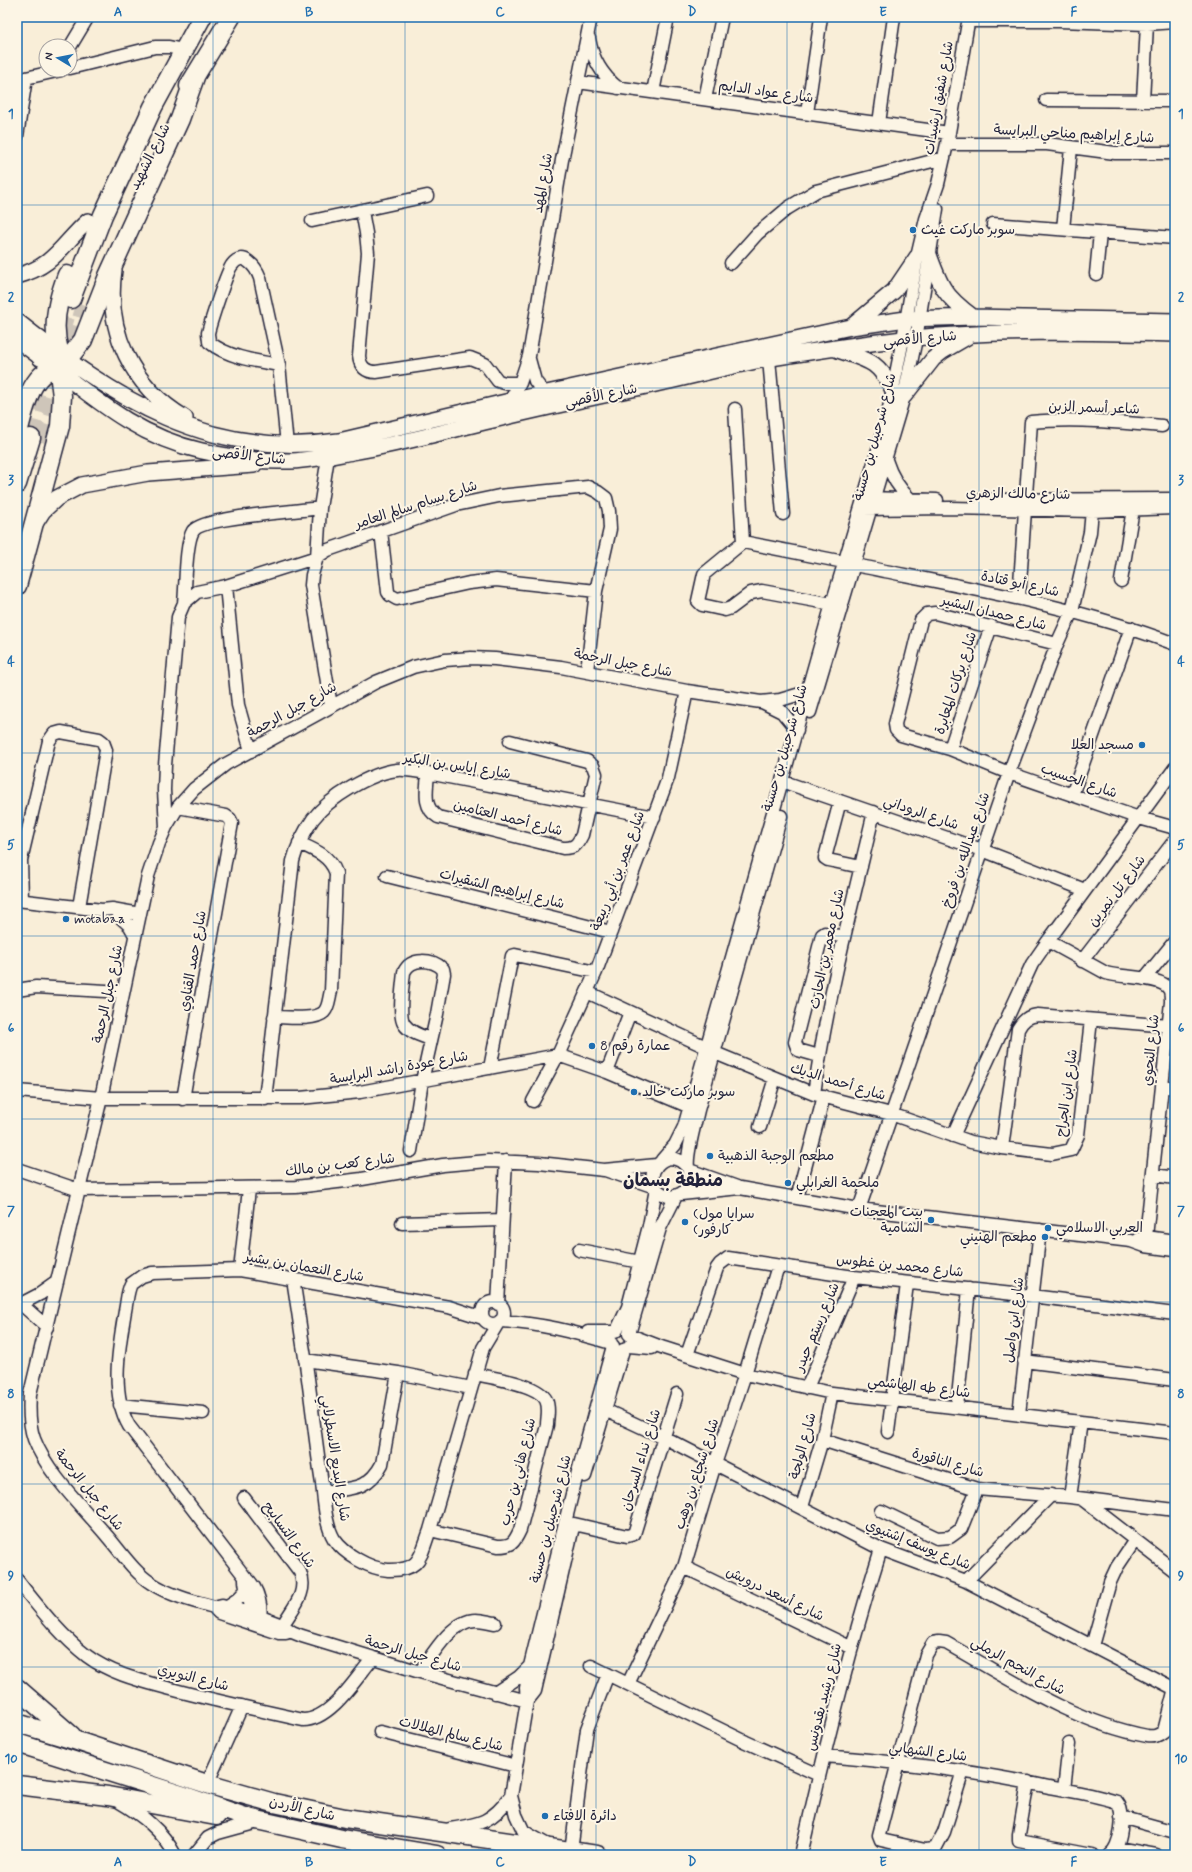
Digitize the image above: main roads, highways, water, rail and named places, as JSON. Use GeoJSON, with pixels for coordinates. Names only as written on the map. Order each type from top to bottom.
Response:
{"type":"FeatureCollection","features":[{"type":"Feature","properties":{"kind":"highway","name":"شارع الشهيد"},"geometry":{"type":"LineString","coordinates":[[202,17],[153,107],[97,230],[78,302],[113,234],[153,149],[231,17]]}},
{"type":"Feature","properties":{"kind":"highway"},"geometry":{"type":"LineString","coordinates":[[17,549],[31,439],[32,388],[42,374],[72,354],[83,340],[116,257],[180,119],[195,77]]}},
{"type":"Feature","properties":{"kind":"highway"},"geometry":{"type":"LineString","coordinates":[[17,586],[60,426],[62,404],[55,323],[58,299],[88,221],[130,133],[143,116],[153,107]]}},
{"type":"Feature","properties":{"kind":"highway"},"geometry":{"type":"LineString","coordinates":[[17,484],[31,439]]}},
{"type":"Feature","properties":{"kind":"highway"},"geometry":{"type":"LineString","coordinates":[[17,1688],[77,1741]]}},
{"type":"Feature","properties":{"kind":"highway","name":"شارع الأردن"},"geometry":{"type":"LineString","coordinates":[[17,1723],[77,1741],[207,1784],[274,1803],[345,1818],[597,1855]]}},
{"type":"Feature","properties":{"kind":"highway","name":"شارع الأردن"},"geometry":{"type":"LineString","coordinates":[[17,1743],[254,1820],[407,1852],[437,1855]]}},
{"type":"Feature","properties":{"kind":"highway"},"geometry":{"type":"LineString","coordinates":[[17,1785],[108,1796],[206,1815],[254,1820]]}},
{"type":"Feature","properties":{"kind":"main road"},"geometry":{"type":"LineString","coordinates":[[17,276],[45,264],[88,221]]}},
{"type":"Feature","properties":{"kind":"main road"},"geometry":{"type":"LineString","coordinates":[[851,327],[894,291],[923,255],[944,291],[953,303],[973,317]]}},
{"type":"Feature","properties":{"kind":"main road"},"geometry":{"type":"LineString","coordinates":[[116,257],[112,302],[116,328],[125,355],[140,379],[154,395],[176,413],[210,433]]}},
{"type":"Feature","properties":{"kind":"main road","name":"شارع الأقصى"},"geometry":{"type":"LineString","coordinates":[[59,363],[133,403],[171,420],[210,433],[231,439],[259,444],[316,444],[339,441],[510,401],[851,327],[912,319],[973,317],[1175,321]]}},
{"type":"Feature","properties":{"kind":"main road"},"geometry":{"type":"LineString","coordinates":[[17,322],[59,363]]}},
{"type":"Feature","properties":{"kind":"main road","name":"شارع الأقصى"},"geometry":{"type":"LineString","coordinates":[[59,363],[117,415],[146,431],[164,439],[202,451],[275,461],[328,457],[379,448],[544,408],[769,359],[833,349],[909,339],[971,335],[1100,332],[1175,334]]}},
{"type":"Feature","properties":{"kind":"main road"},"geometry":{"type":"LineString","coordinates":[[833,349],[873,363],[886,376],[899,393],[942,351],[971,335]]}},
{"type":"Feature","properties":{"kind":"main road"},"geometry":{"type":"LineString","coordinates":[[17,340],[59,363]]}},
{"type":"Feature","properties":{"kind":"main road"},"geometry":{"type":"LineString","coordinates":[[33,526],[43,510],[53,501],[65,492],[82,485],[148,473],[236,467],[275,461]]}},
{"type":"Feature","properties":{"kind":"tunnel"},"geometry":{"type":"LineString","coordinates":[[31,438],[71,299]]}},
{"type":"Feature","properties":{"kind":"tunnel"},"geometry":{"type":"LineString","coordinates":[[74,344],[85,305]]}},
{"type":"Feature","properties":{"kind":"tunnel"},"geometry":{"type":"LineString","coordinates":[[45,443],[58,400]]}},
{"type":"Feature","properties":{"kind":"place","name":"سوبر ماركت غيث"},"geometry":{"type":"Point","coordinates":[913,230]}},
{"type":"Feature","properties":{"kind":"place","name":"مسجد العلا"},"geometry":{"type":"Point","coordinates":[1142,745]}},
{"type":"Feature","properties":{"kind":"place","name":"motabaa"},"geometry":{"type":"Point","coordinates":[66,919]}},
{"type":"Feature","properties":{"kind":"place","name":"عمارة رقم 8"},"geometry":{"type":"Point","coordinates":[592,1046]}},
{"type":"Feature","properties":{"kind":"place","name":"سوبر ماركت خالد"},"geometry":{"type":"Point","coordinates":[634,1092]}},
{"type":"Feature","properties":{"kind":"place","name":"مطعم الوجبة الذهبية"},"geometry":{"type":"Point","coordinates":[710,1156]}},
{"type":"Feature","properties":{"kind":"place","name":"ملحمة الغرابلي"},"geometry":{"type":"Point","coordinates":[788,1183]}},
{"type":"Feature","properties":{"kind":"place","name":"بيت المعجنات الشامية"},"geometry":{"type":"Point","coordinates":[931,1220]}},
{"type":"Feature","properties":{"kind":"place","name":"(سرايا مول (كارفور"},"geometry":{"type":"Point","coordinates":[685,1222]}},
{"type":"Feature","properties":{"kind":"place","name":"العربي الاسلامي"},"geometry":{"type":"Point","coordinates":[1048,1228]}},
{"type":"Feature","properties":{"kind":"place","name":"مطعم الهنيني"},"geometry":{"type":"Point","coordinates":[1045,1237]}},
{"type":"Feature","properties":{"kind":"place","name":"دائرة الافتاء"},"geometry":{"type":"Point","coordinates":[545,1816]}},
{"type":"Feature","properties":{"kind":"district","name":"منطقة بسمان"},"geometry":{"type":"Point","coordinates":[673,1181]}}]}
